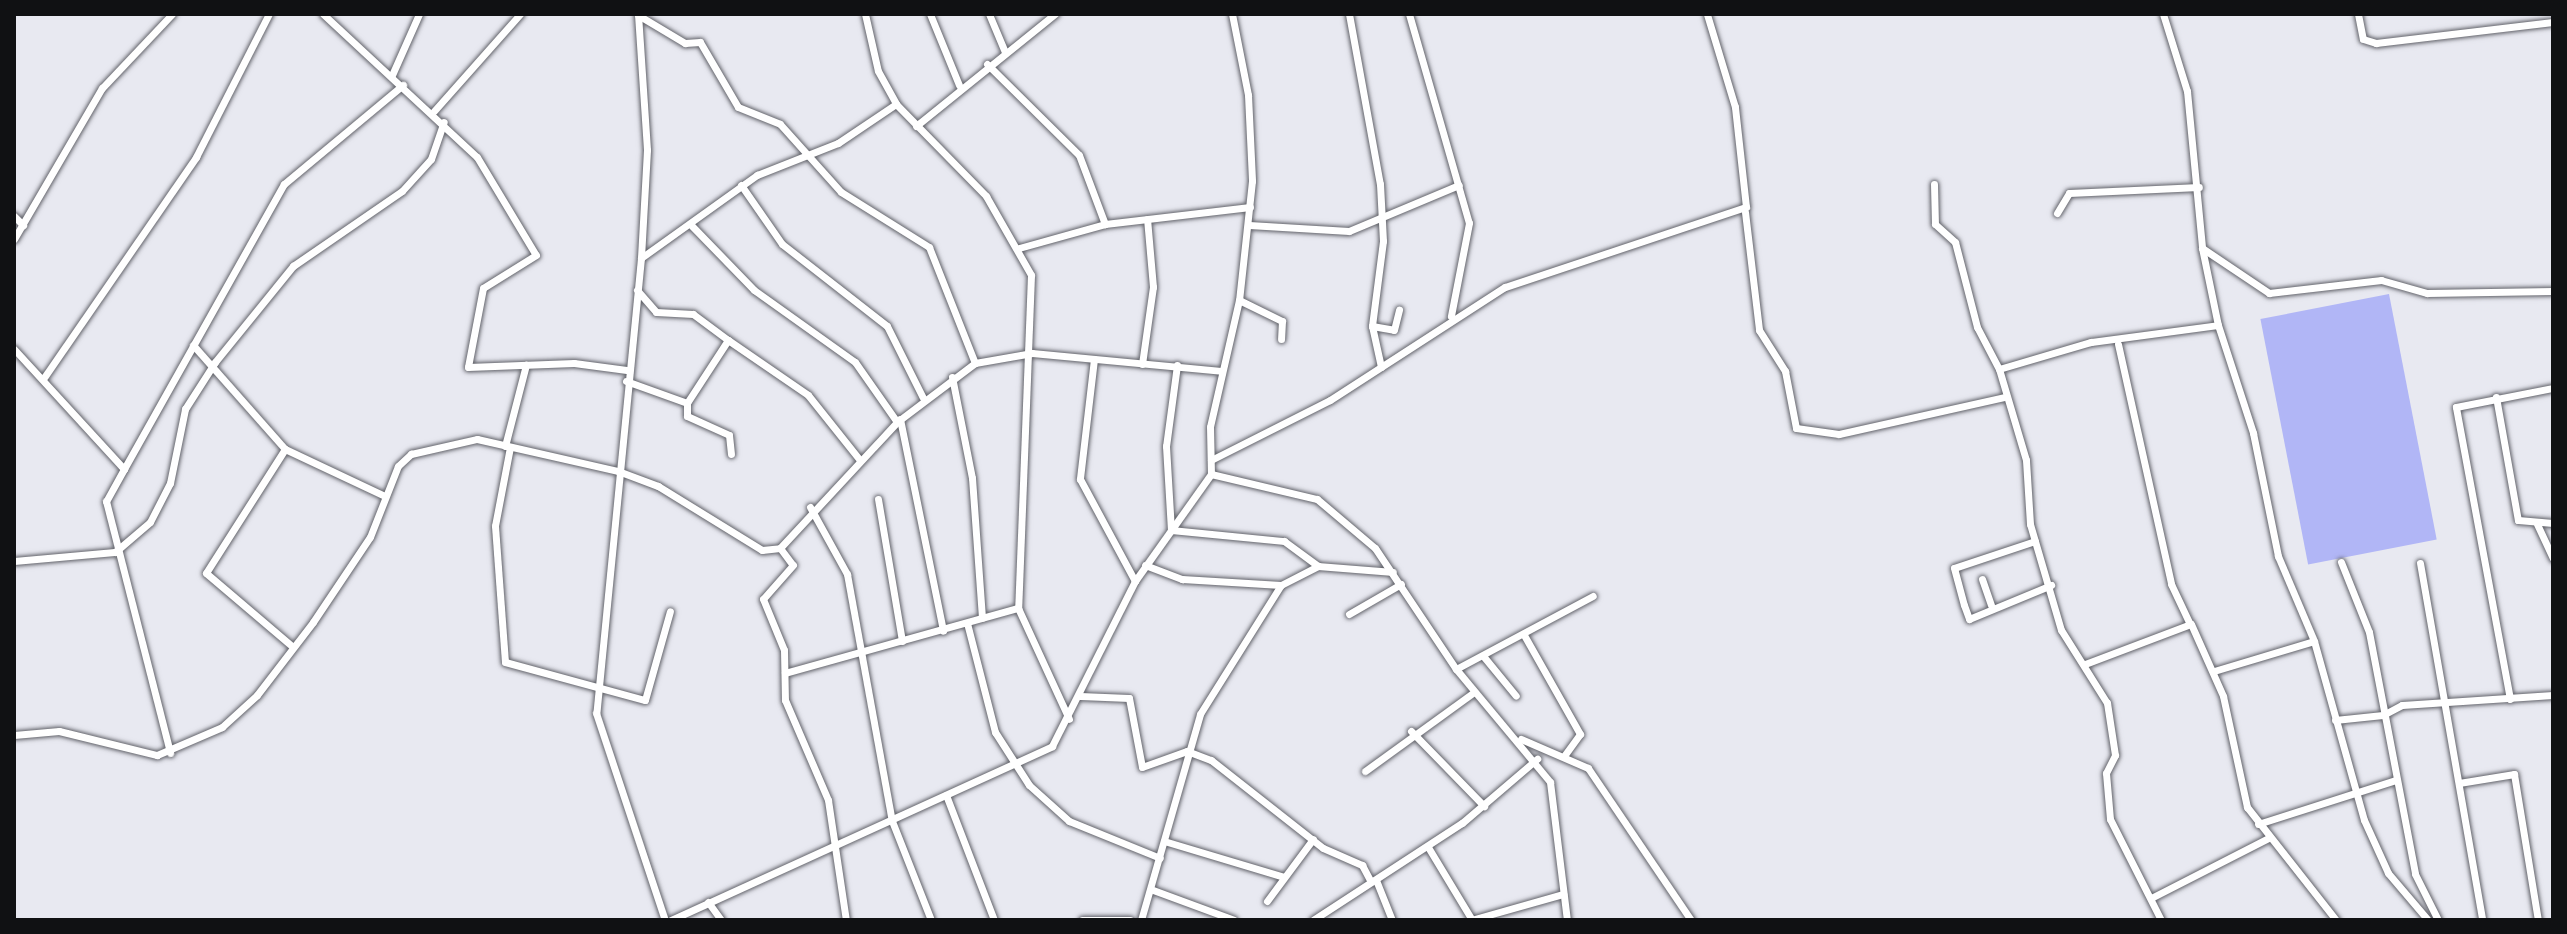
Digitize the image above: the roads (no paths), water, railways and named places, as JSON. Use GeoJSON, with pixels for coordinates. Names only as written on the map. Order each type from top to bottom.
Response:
{"type":"FeatureCollection","features":[{"type":"Feature","properties":{"kind":"street"},"geometry":{"type":"LineString","coordinates":[[14,239],[102,88],[172,14]]}},
{"type":"Feature","properties":{"kind":"street"},"geometry":{"type":"LineString","coordinates":[[43,379],[196,157],[269,14]]}},
{"type":"Feature","properties":{"kind":"street"},"geometry":{"type":"LineString","coordinates":[[323,14],[434,111],[485,166],[536,255],[483,288],[467,365],[627,370]]}},
{"type":"Feature","properties":{"kind":"street"},"geometry":{"type":"LineString","coordinates":[[392,75],[419,14]]}},
{"type":"Feature","properties":{"kind":"street"},"geometry":{"type":"LineString","coordinates":[[434,111],[520,14]]}},
{"type":"Feature","properties":{"kind":"street"},"geometry":{"type":"LineString","coordinates":[[638,14],[685,43],[700,42],[738,107],[780,124],[841,192],[935,254],[975,363]]}},
{"type":"Feature","properties":{"kind":"street"},"geometry":{"type":"LineString","coordinates":[[638,14],[647,150],[641,258],[627,370],[597,725],[665,920]]}},
{"type":"Feature","properties":{"kind":"street"},"geometry":{"type":"LineString","coordinates":[[865,14],[878,71],[896,104],[986,196],[1019,248],[1032,280],[1032,353],[1018,608],[1069,719]]}},
{"type":"Feature","properties":{"kind":"street"},"geometry":{"type":"LineString","coordinates":[[930,14],[959,85]]}},
{"type":"Feature","properties":{"kind":"street"},"geometry":{"type":"LineString","coordinates":[[989,14],[1005,52]]}},
{"type":"Feature","properties":{"kind":"street"},"geometry":{"type":"LineString","coordinates":[[916,126],[959,85],[1055,14]]}},
{"type":"Feature","properties":{"kind":"street"},"geometry":{"type":"LineString","coordinates":[[1349,14],[1361,52],[1382,216],[1372,326],[1381,367]]}},
{"type":"Feature","properties":{"kind":"street"},"geometry":{"type":"LineString","coordinates":[[1409,14],[1469,223],[1451,316]]}},
{"type":"Feature","properties":{"kind":"street"},"geometry":{"type":"LineString","coordinates":[[1211,460],[1381,367],[1451,316],[1505,287],[1746,207],[1735,107],[1707,14]]}},
{"type":"Feature","properties":{"kind":"street"},"geometry":{"type":"LineString","coordinates":[[2163,14],[2187,91],[2199,187],[2202,248],[2218,325],[2253,433],[2285,578],[2314,641],[2355,788],[2388,873],[2428,920]]}},
{"type":"Feature","properties":{"kind":"street"},"geometry":{"type":"LineString","coordinates":[[2358,14],[2368,43],[2553,22]]}},
{"type":"Feature","properties":{"kind":"street"},"geometry":{"type":"LineString","coordinates":[[671,920],[946,795],[1017,768],[1052,746],[1069,719],[1135,581],[1211,474],[1221,371],[1239,300],[1250,207],[1253,141],[1235,15]]}},
{"type":"Feature","properties":{"kind":"street"},"geometry":{"type":"LineString","coordinates":[[987,64],[1079,155],[1105,224]]}},
{"type":"Feature","properties":{"kind":"street"},"geometry":{"type":"LineString","coordinates":[[170,753],[115,552],[106,497],[284,184],[403,85]]}},
{"type":"Feature","properties":{"kind":"street"},"geometry":{"type":"LineString","coordinates":[[641,258],[692,226],[741,185],[859,132],[896,104]]}},
{"type":"Feature","properties":{"kind":"street"},"geometry":{"type":"LineString","coordinates":[[14,561],[115,552],[157,511],[185,409],[215,362],[293,266],[402,191],[431,159],[444,122]]}},
{"type":"Feature","properties":{"kind":"street"},"geometry":{"type":"LineString","coordinates":[[1934,184],[1935,224],[1955,242],[1977,327],[1999,369],[2004,397],[2026,460],[2035,541],[2051,585],[2065,641],[2085,664],[2111,724],[2110,819],[2153,897],[2161,920]]}},
{"type":"Feature","properties":{"kind":"street"},"geometry":{"type":"LineString","coordinates":[[741,185],[782,244],[887,326],[923,398]]}},
{"type":"Feature","properties":{"kind":"street"},"geometry":{"type":"LineString","coordinates":[[1249,225],[1349,231],[1459,185]]}},
{"type":"Feature","properties":{"kind":"street"},"geometry":{"type":"LineString","coordinates":[[2057,213],[2069,193],[2199,187]]}},
{"type":"Feature","properties":{"kind":"street"},"geometry":{"type":"LineString","coordinates":[[1019,248],[1105,224],[1250,207]]}},
{"type":"Feature","properties":{"kind":"street"},"geometry":{"type":"LineString","coordinates":[[1745,212],[1759,330],[1785,371],[1796,428],[1852,432],[2004,397]]}},
{"type":"Feature","properties":{"kind":"street"},"geometry":{"type":"LineString","coordinates":[[14,216],[23,225]]}},
{"type":"Feature","properties":{"kind":"street"},"geometry":{"type":"LineString","coordinates":[[1142,364],[1153,287],[1147,219]]}},
{"type":"Feature","properties":{"kind":"street"},"geometry":{"type":"LineString","coordinates":[[692,226],[754,290],[855,362],[899,420],[943,631]]}},
{"type":"Feature","properties":{"kind":"street"},"geometry":{"type":"LineString","coordinates":[[2202,248],[2269,293],[2381,280],[2427,293],[2553,291]]}},
{"type":"Feature","properties":{"kind":"street"},"geometry":{"type":"LineString","coordinates":[[637,290],[656,312],[693,314],[808,395],[859,459]]}},
{"type":"Feature","properties":{"kind":"street"},"geometry":{"type":"LineString","coordinates":[[1239,300],[1282,321],[1281,339]]}},
{"type":"Feature","properties":{"kind":"street"},"geometry":{"type":"LineString","coordinates":[[1372,326],[1394,330],[1399,310]]}},
{"type":"Feature","properties":{"kind":"street"},"geometry":{"type":"LineString","coordinates":[[1999,369],[2091,342],[2118,344],[2218,325]]}},
{"type":"Feature","properties":{"kind":"street"},"geometry":{"type":"LineString","coordinates":[[728,340],[687,403],[687,416],[729,435],[731,454]]}},
{"type":"Feature","properties":{"kind":"street"},"geometry":{"type":"LineString","coordinates":[[2118,344],[2169,578],[2214,671],[2236,782],[2258,824],[2336,920]]}},
{"type":"Feature","properties":{"kind":"street"},"geometry":{"type":"LineString","coordinates":[[193,345],[215,362],[285,449],[385,496]]}},
{"type":"Feature","properties":{"kind":"street"},"geometry":{"type":"LineString","coordinates":[[14,349],[124,469]]}},
{"type":"Feature","properties":{"kind":"street"},"geometry":{"type":"LineString","coordinates":[[780,548],[810,507],[899,420],[923,398],[975,363],[1032,353],[1221,371]]}},
{"type":"Feature","properties":{"kind":"street"},"geometry":{"type":"LineString","coordinates":[[1094,359],[1080,479],[1135,581]]}},
{"type":"Feature","properties":{"kind":"street"},"geometry":{"type":"LineString","coordinates":[[526,365],[495,526],[505,608],[502,655],[512,666],[598,685],[645,700],[670,611]]}},
{"type":"Feature","properties":{"kind":"street"},"geometry":{"type":"LineString","coordinates":[[1171,530],[1166,446],[1177,365]]}},
{"type":"Feature","properties":{"kind":"street"},"geometry":{"type":"LineString","coordinates":[[952,377],[972,478],[982,618]]}},
{"type":"Feature","properties":{"kind":"street"},"geometry":{"type":"LineString","coordinates":[[626,381],[687,403]]}},
{"type":"Feature","properties":{"kind":"street"},"geometry":{"type":"LineString","coordinates":[[2510,699],[2456,413],[2463,402],[2553,388]]}},
{"type":"Feature","properties":{"kind":"street"},"geometry":{"type":"LineString","coordinates":[[2496,397],[2518,520],[2553,523]]}},
{"type":"Feature","properties":{"kind":"street"},"geometry":{"type":"LineString","coordinates":[[14,735],[59,731],[139,754],[170,753],[237,715],[293,647],[370,537],[385,496],[411,454],[465,439],[618,471],[658,486],[753,549],[780,548]]}},
{"type":"Feature","properties":{"kind":"street"},"geometry":{"type":"LineString","coordinates":[[285,449],[206,573],[293,647]]}},
{"type":"Feature","properties":{"kind":"street"},"geometry":{"type":"LineString","coordinates":[[1211,474],[1317,499],[1353,524],[1393,572],[1456,669],[1537,759],[1554,793],[1567,920]]}},
{"type":"Feature","properties":{"kind":"street"},"geometry":{"type":"LineString","coordinates":[[878,499],[902,641]]}},
{"type":"Feature","properties":{"kind":"street"},"geometry":{"type":"LineString","coordinates":[[810,507],[847,574],[892,821],[931,920]]}},
{"type":"Feature","properties":{"kind":"street"},"geometry":{"type":"LineString","coordinates":[[2537,524],[2553,559]]}},
{"type":"Feature","properties":{"kind":"street"},"geometry":{"type":"LineString","coordinates":[[1171,530],[1284,541],[1318,566],[1393,572]]}},
{"type":"Feature","properties":{"kind":"street"},"geometry":{"type":"LineString","coordinates":[[2035,541],[1954,568],[1969,619],[1991,605],[2051,585]]}},
{"type":"Feature","properties":{"kind":"street"},"geometry":{"type":"LineString","coordinates":[[780,548],[793,565],[763,599],[781,637],[785,700],[828,800],[846,920]]}},
{"type":"Feature","properties":{"kind":"street"},"geometry":{"type":"LineString","coordinates":[[2341,562],[2369,632],[2415,874],[2438,920]]}},
{"type":"Feature","properties":{"kind":"street"},"geometry":{"type":"LineString","coordinates":[[2420,563],[2449,706],[2482,920]]}},
{"type":"Feature","properties":{"kind":"street"},"geometry":{"type":"LineString","coordinates":[[1145,565],[1182,579],[1281,585],[1318,566]]}},
{"type":"Feature","properties":{"kind":"street"},"geometry":{"type":"LineString","coordinates":[[1982,579],[1991,605]]}},
{"type":"Feature","properties":{"kind":"street"},"geometry":{"type":"LineString","coordinates":[[1349,614],[1401,584]]}},
{"type":"Feature","properties":{"kind":"street"},"geometry":{"type":"LineString","coordinates":[[1141,920],[1153,890],[1187,751],[1200,714],[1281,585]]}},
{"type":"Feature","properties":{"kind":"street"},"geometry":{"type":"LineString","coordinates":[[1456,669],[1484,657],[1593,596]]}},
{"type":"Feature","properties":{"kind":"street"},"geometry":{"type":"LineString","coordinates":[[785,673],[864,654],[1018,608]]}},
{"type":"Feature","properties":{"kind":"street"},"geometry":{"type":"LineString","coordinates":[[2085,664],[2189,622]]}},
{"type":"Feature","properties":{"kind":"street"},"geometry":{"type":"LineString","coordinates":[[967,623],[995,732],[1017,768],[1069,821],[1160,858]]}},
{"type":"Feature","properties":{"kind":"street"},"geometry":{"type":"LineString","coordinates":[[1524,635],[1580,734],[1565,755]]}},
{"type":"Feature","properties":{"kind":"street"},"geometry":{"type":"LineString","coordinates":[[2214,671],[2314,641]]}},
{"type":"Feature","properties":{"kind":"street"},"geometry":{"type":"LineString","coordinates":[[1484,657],[1516,696]]}},
{"type":"Feature","properties":{"kind":"street"},"geometry":{"type":"LineString","coordinates":[[1365,771],[1411,731],[1474,692]]}},
{"type":"Feature","properties":{"kind":"street"},"geometry":{"type":"LineString","coordinates":[[2335,720],[2383,715],[2402,705],[2449,706],[2553,695]]}},
{"type":"Feature","properties":{"kind":"street"},"geometry":{"type":"LineString","coordinates":[[1080,696],[1129,698],[1142,767],[1187,751],[1246,782],[1313,839],[1362,865],[1374,881],[1392,920]]}},
{"type":"Feature","properties":{"kind":"street"},"geometry":{"type":"LineString","coordinates":[[1411,731],[1484,806]]}},
{"type":"Feature","properties":{"kind":"street"},"geometry":{"type":"LineString","coordinates":[[1519,738],[1565,755],[1608,789],[1691,920]]}},
{"type":"Feature","properties":{"kind":"street"},"geometry":{"type":"LineString","coordinates":[[1313,920],[1428,847],[1484,806],[1537,759]]}},
{"type":"Feature","properties":{"kind":"street"},"geometry":{"type":"LineString","coordinates":[[2459,783],[2514,774],[2538,920]]}},
{"type":"Feature","properties":{"kind":"street"},"geometry":{"type":"LineString","coordinates":[[2258,824],[2355,788],[2396,780]]}},
{"type":"Feature","properties":{"kind":"street"},"geometry":{"type":"LineString","coordinates":[[946,795],[994,920]]}},
{"type":"Feature","properties":{"kind":"street"},"geometry":{"type":"LineString","coordinates":[[2153,897],[2270,837]]}},
{"type":"Feature","properties":{"kind":"street"},"geometry":{"type":"LineString","coordinates":[[1267,901],[1313,839]]}},
{"type":"Feature","properties":{"kind":"street"},"geometry":{"type":"LineString","coordinates":[[1164,841],[1284,877]]}},
{"type":"Feature","properties":{"kind":"street"},"geometry":{"type":"LineString","coordinates":[[1428,847],[1472,920],[1563,894]]}},
{"type":"Feature","properties":{"kind":"street"},"geometry":{"type":"LineString","coordinates":[[1153,890],[1234,920]]}},
{"type":"Feature","properties":{"kind":"street"},"geometry":{"type":"LineString","coordinates":[[708,902],[721,920]]}},
{"type":"Feature","properties":{"kind":"street"},"geometry":{"type":"LineString","coordinates":[[1082,920],[1130,920]]}}]}
